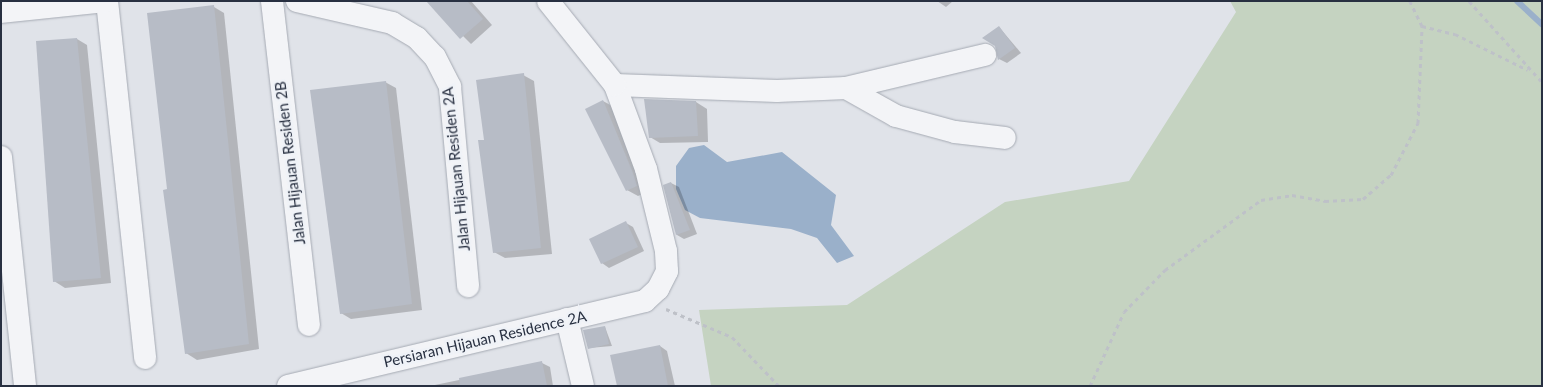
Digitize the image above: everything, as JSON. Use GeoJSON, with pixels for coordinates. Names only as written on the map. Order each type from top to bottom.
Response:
{"type":"FeatureCollection","features":[{"type":"Feature","properties":{"kind":"street"},"geometry":{"type":"LineString","coordinates":[[1,12],[106,1],[145,358]]}},
{"type":"Feature","properties":{"kind":"street","name":"Jalan Hijauan Residen 2B"},"geometry":{"type":"LineString","coordinates":[[272,1],[309,326]]}},
{"type":"Feature","properties":{"kind":"street","name":"Jalan Hijauan Residen 2A"},"geometry":{"type":"LineString","coordinates":[[297,1],[392,23],[417,38],[435,57],[450,86],[468,286]]}},
{"type":"Feature","properties":{"kind":"street"},"geometry":{"type":"LineString","coordinates":[[548,1],[615,84],[646,169],[666,251],[666,271],[645,301]]}},
{"type":"Feature","properties":{"kind":"street"},"geometry":{"type":"LineString","coordinates":[[615,84],[777,91],[846,88],[985,55]]}},
{"type":"Feature","properties":{"kind":"street"},"geometry":{"type":"LineString","coordinates":[[846,88],[896,116],[955,132],[1005,138]]}},
{"type":"Feature","properties":{"kind":"street"},"geometry":{"type":"LineString","coordinates":[[1,157],[25,386]]}},
{"type":"Feature","properties":{"kind":"street","name":"Persiaran Hijauan Residence 2A"},"geometry":{"type":"LineString","coordinates":[[288,386],[645,301]]}},
{"type":"Feature","properties":{"kind":"street"},"geometry":{"type":"LineString","coordinates":[[567,319],[583,386]]}},
{"type":"Feature","properties":{"kind":"path"},"geometry":{"type":"LineString","coordinates":[[1090,386],[1124,312],[1164,270],[1261,200],[1292,195],[1325,201],[1363,199],[1392,174],[1418,123],[1422,26],[1410,1]]}},
{"type":"Feature","properties":{"kind":"path"},"geometry":{"type":"LineString","coordinates":[[1468,1],[1528,70],[1542,82]]}},
{"type":"Feature","properties":{"kind":"path"},"geometry":{"type":"LineString","coordinates":[[1422,26],[1455,34],[1528,70]]}},
{"type":"Feature","properties":{"kind":"path"},"geometry":{"type":"LineString","coordinates":[[645,301],[732,337],[779,386]]}},
{"type":"Feature","properties":{"kind":"green space"},"geometry":{"type":"Polygon","coordinates":[[[1230,1],[1542,1],[1542,386],[711,386],[699,310],[847,305],[1005,202],[1129,181],[1236,12],[1230,1]]]}},
{"type":"Feature","properties":{"kind":"water"},"geometry":{"type":"Polygon","coordinates":[[[704,145],[727,162],[782,152],[836,195],[831,225],[854,256],[837,263],[817,238],[791,229],[700,218],[685,210],[676,189],[676,166],[689,148],[704,145]]]}},
{"type":"Feature","properties":{"kind":"building"},"geometry":{"type":"Polygon","coordinates":[[[426,1],[467,1],[483,19],[460,39],[426,1]]]}},
{"type":"Feature","properties":{"kind":"building"},"geometry":{"type":"Polygon","coordinates":[[[214,5],[249,344],[185,354],[163,190],[167,189],[147,13],[214,5]]]}},
{"type":"Feature","properties":{"kind":"building"},"geometry":{"type":"Polygon","coordinates":[[[999,26],[1015,48],[998,60],[995,46],[982,38],[999,26]]]}},
{"type":"Feature","properties":{"kind":"building"},"geometry":{"type":"Polygon","coordinates":[[[77,38],[101,278],[53,282],[36,41],[77,38]]]}},
{"type":"Feature","properties":{"kind":"building"},"geometry":{"type":"Polygon","coordinates":[[[524,73],[541,248],[493,253],[478,140],[484,140],[476,80],[524,73]]]}},
{"type":"Feature","properties":{"kind":"building"},"geometry":{"type":"Polygon","coordinates":[[[386,81],[412,304],[340,314],[310,90],[386,81]]]}},
{"type":"Feature","properties":{"kind":"building"},"geometry":{"type":"Polygon","coordinates":[[[644,99],[696,101],[698,136],[649,138],[644,99]]]}},
{"type":"Feature","properties":{"kind":"building"},"geometry":{"type":"Polygon","coordinates":[[[603,100],[637,186],[626,191],[585,109],[603,100]]]}},
{"type":"Feature","properties":{"kind":"building"},"geometry":{"type":"Polygon","coordinates":[[[671,182],[690,230],[676,235],[663,185],[671,182]]]}},
{"type":"Feature","properties":{"kind":"building"},"geometry":{"type":"Polygon","coordinates":[[[626,221],[638,247],[601,264],[589,239],[626,221]]]}},
{"type":"Feature","properties":{"kind":"building"},"geometry":{"type":"Polygon","coordinates":[[[605,326],[609,344],[588,349],[583,330],[605,326]]]}},
{"type":"Feature","properties":{"kind":"building"},"geometry":{"type":"Polygon","coordinates":[[[660,345],[668,386],[617,386],[610,355],[660,345]]]}},
{"type":"Feature","properties":{"kind":"building"},"geometry":{"type":"Polygon","coordinates":[[[542,361],[547,386],[460,386],[459,378],[542,361]]]}},
{"type":"Feature","properties":{"kind":"waterway"},"geometry":{"type":"LineString","coordinates":[[1517,1],[1542,24]]}}]}
